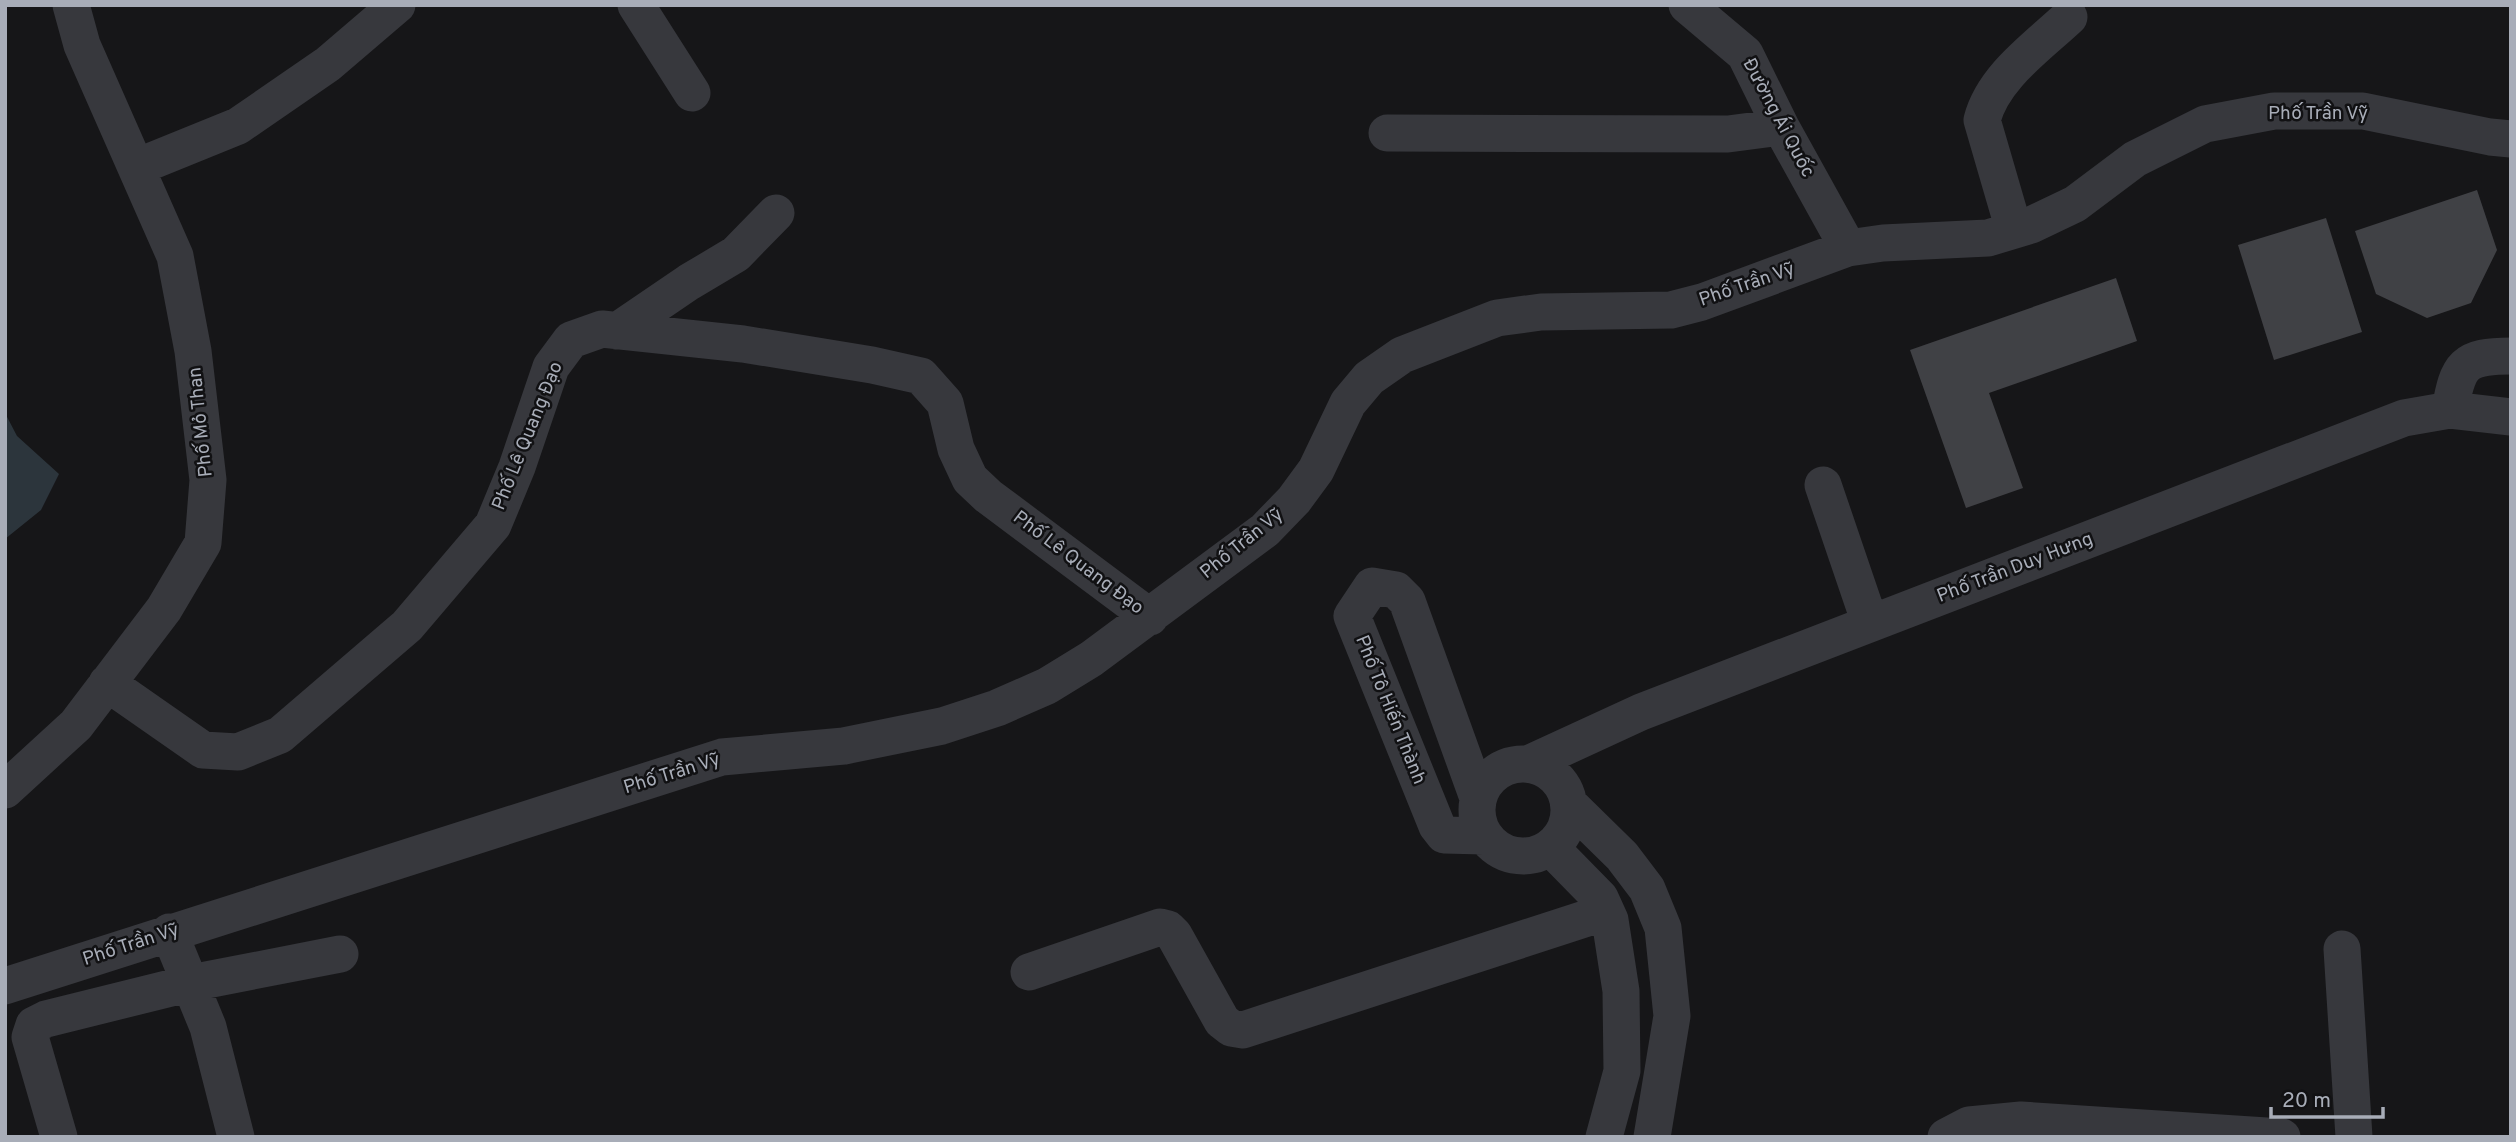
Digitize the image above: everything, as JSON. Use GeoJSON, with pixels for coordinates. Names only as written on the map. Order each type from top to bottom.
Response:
{"type":"FeatureCollection","features":[{"type":"Feature","properties":{"kind":"street","name":"Phố Mỏ Than"},"geometry":{"type":"LineString","coordinates":[[5,790],[76,725],[164,609],[203,542],[208,480],[193,351],[175,256],[82,45],[71,5]]}},
{"type":"Feature","properties":{"kind":"street"},"geometry":{"type":"LineString","coordinates":[[137,167],[238,126],[328,64],[397,5]]}},
{"type":"Feature","properties":{"kind":"street"},"geometry":{"type":"LineString","coordinates":[[636,5],[692,93]]}},
{"type":"Feature","properties":{"kind":"street","name":"Đường Ái Quốc"},"geometry":{"type":"LineString","coordinates":[[1687,5],[1745,54],[1781,127],[1848,248]]}},
{"type":"Feature","properties":{"kind":"street"},"geometry":{"type":"LineString","coordinates":[[2014,230],[1982,120],[1986,105],[1998,85],[2069,17]]}},
{"type":"Feature","properties":{"kind":"street","name":"Phố Trần Vỹ"},"geometry":{"type":"LineString","coordinates":[[5,986],[722,757],[845,746],[953,722],[997,708],[1046,686],[1091,659],[1265,530],[1294,500],[1316,470],[1348,403],[1369,377],[1402,355],[1497,318],[1541,312],[1671,310],[1692,305],[1848,248],[1883,243],[1988,238],[2031,225],[2075,204],[2135,159],[2205,124],[2274,111],[2363,111],[2511,139]]}},
{"type":"Feature","properties":{"kind":"street"},"geometry":{"type":"LineString","coordinates":[[1387,134],[1728,134],[1781,127]]}},
{"type":"Feature","properties":{"kind":"street"},"geometry":{"type":"LineString","coordinates":[[617,331],[736,254],[776,213]]}},
{"type":"Feature","properties":{"kind":"street","name":"Phố Lê Quang Đạo"},"geometry":{"type":"LineString","coordinates":[[107,683],[203,750],[238,752],[280,735],[407,626],[493,525],[517,467],[551,367],[571,340],[602,329],[743,344],[872,365],[921,376],[945,403],[956,449],[970,479],[988,496],[1150,617]]}},
{"type":"Feature","properties":{"kind":"street"},"geometry":{"type":"LineString","coordinates":[[2450,410],[2456,378],[2466,364],[2485,356],[2511,356]]}},
{"type":"Feature","properties":{"kind":"street","name":"Phố Trần Duy Hưng"},"geometry":{"type":"LineString","coordinates":[[1528,764],[1641,712],[2404,418],[2450,410],[2511,417]]}},
{"type":"Feature","properties":{"kind":"street"},"geometry":{"type":"LineString","coordinates":[[1823,485],[1870,624]]}},
{"type":"Feature","properties":{"kind":"street","name":"Phố Tô Hiến Thành"},"geometry":{"type":"LineString","coordinates":[[1372,586],[1396,590],[1407,601],[1478,798],[1478,824],[1484,836],[1444,835],[1437,826],[1352,616],[1372,586]]}},
{"type":"Feature","properties":{"kind":"street"},"geometry":{"type":"LineString","coordinates":[[1478,798],[1492,776],[1516,764],[1542,768],[1554,775],[1563,785],[1570,805],[1622,856],[1647,889],[1663,928],[1672,1016],[1653,1137]]}},
{"type":"Feature","properties":{"kind":"street"},"geometry":{"type":"LineString","coordinates":[[1484,836],[1494,847],[1508,854],[1522,857],[1537,855],[1550,848],[1566,829],[1570,805]]}},
{"type":"Feature","properties":{"kind":"street"},"geometry":{"type":"LineString","coordinates":[[1550,848],[1600,898],[1610,920],[1621,990],[1622,1071],[1604,1137]]}},
{"type":"Feature","properties":{"kind":"street"},"geometry":{"type":"LineString","coordinates":[[1029,972],[1160,927],[1168,929],[1174,934],[1222,1021],[1231,1028],[1243,1030],[1606,912]]}},
{"type":"Feature","properties":{"kind":"street"},"geometry":{"type":"LineString","coordinates":[[169,932],[208,1027],[236,1137]]}},
{"type":"Feature","properties":{"kind":"street"},"geometry":{"type":"LineString","coordinates":[[2342,949],[2354,1137]]}},
{"type":"Feature","properties":{"kind":"street"},"geometry":{"type":"LineString","coordinates":[[58,1137],[30,1037],[34,1025],[46,1019],[191,983],[340,954]]}},
{"type":"Feature","properties":{"kind":"street"},"geometry":{"type":"LineString","coordinates":[[1946,1137],[1969,1125],[2021,1120],[2282,1137]]}},
{"type":"Feature","properties":{"kind":"shaded area"},"geometry":{"type":"Polygon","coordinates":[[[5,413],[17,436],[59,474],[41,510],[5,539],[5,413]]]}},
{"type":"Feature","properties":{"kind":"building"},"geometry":{"type":"Polygon","coordinates":[[[2477,190],[2497,250],[2471,303],[2427,318],[2376,294],[2355,231],[2477,190]]]}},
{"type":"Feature","properties":{"kind":"building"},"geometry":{"type":"Polygon","coordinates":[[[2326,218],[2362,332],[2274,360],[2238,245],[2326,218]]]}},
{"type":"Feature","properties":{"kind":"building"},"geometry":{"type":"Polygon","coordinates":[[[2116,278],[2137,341],[1989,393],[2023,488],[1966,508],[1910,350],[2116,278]]]}}]}
